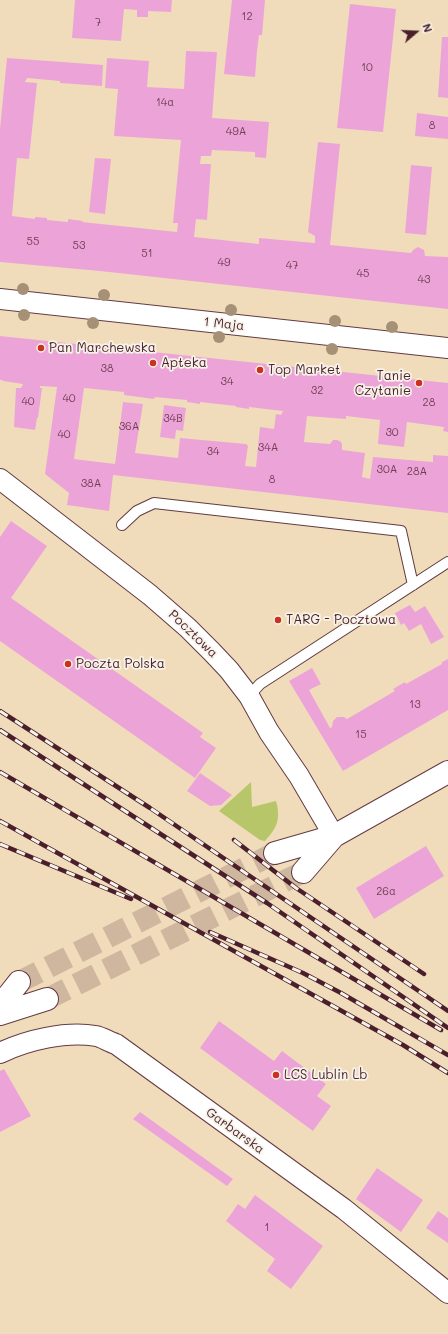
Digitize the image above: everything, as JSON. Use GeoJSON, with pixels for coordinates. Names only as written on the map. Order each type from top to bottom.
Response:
{"type":"FeatureCollection","features":[{"type":"Feature","properties":{"kind":"main road"},"geometry":{"type":"LineString","coordinates":[[275,853],[334,836],[448,772]]}},
{"type":"Feature","properties":{"kind":"main road"},"geometry":{"type":"LineString","coordinates":[[303,872],[334,836]]}},
{"type":"Feature","properties":{"kind":"main road"},"geometry":{"type":"LineString","coordinates":[[0,1006],[19,982]]}},
{"type":"Feature","properties":{"kind":"main road"},"geometry":{"type":"LineString","coordinates":[[0,1014],[47,999]]}},
{"type":"Feature","properties":{"kind":"street","name":"1 Maja"},"geometry":{"type":"LineString","coordinates":[[0,299],[448,348]]}},
{"type":"Feature","properties":{"kind":"street","name":"Pocztowa"},"geometry":{"type":"LineString","coordinates":[[0,478],[145,590],[188,628],[229,670],[249,696],[269,732],[299,776],[334,836]]}},
{"type":"Feature","properties":{"kind":"street","name":"Garbarska"},"geometry":{"type":"LineString","coordinates":[[0,1053],[36,1040],[71,1035],[97,1036],[116,1044],[344,1209],[448,1293]]}},
{"type":"Feature","properties":{"kind":"lane"},"geometry":{"type":"LineString","coordinates":[[122,525],[137,511],[154,503],[401,531],[413,585]]}},
{"type":"Feature","properties":{"kind":"lane"},"geometry":{"type":"LineString","coordinates":[[249,696],[260,684],[448,562]]}},
{"type":"Feature","properties":{"kind":"green space"},"geometry":{"type":"Polygon","coordinates":[[[251,782],[252,807],[276,801],[278,813],[277,823],[265,841],[260,840],[219,811],[251,782]]]}},
{"type":"Feature","properties":{"kind":"building"},"geometry":{"type":"Polygon","coordinates":[[[75,0],[172,0],[171,12],[148,11],[148,17],[137,17],[137,10],[124,9],[121,41],[72,38],[75,0]]]}},
{"type":"Feature","properties":{"kind":"building"},"geometry":{"type":"Polygon","coordinates":[[[232,0],[265,0],[262,35],[259,35],[255,77],[224,74],[232,0]]]}},
{"type":"Feature","properties":{"kind":"building"},"geometry":{"type":"Polygon","coordinates":[[[350,4],[396,9],[383,132],[337,128],[350,4]]]}},
{"type":"Feature","properties":{"kind":"building"},"geometry":{"type":"Polygon","coordinates":[[[442,37],[448,37],[448,98],[438,97],[442,37]]]}},
{"type":"Feature","properties":{"kind":"building"},"geometry":{"type":"Polygon","coordinates":[[[186,51],[217,52],[212,118],[269,122],[266,158],[255,157],[255,152],[212,150],[211,156],[201,156],[200,164],[211,164],[207,220],[196,219],[194,237],[259,244],[259,238],[315,243],[315,236],[308,232],[318,142],[340,144],[330,245],[411,253],[418,247],[424,250],[425,256],[448,257],[448,309],[100,271],[0,262],[0,129],[7,58],[103,65],[102,86],[60,83],[60,81],[27,78],[25,82],[37,83],[29,159],[17,158],[12,216],[35,219],[35,217],[47,218],[47,220],[68,222],[68,219],[83,221],[82,222],[177,232],[178,223],[173,223],[181,140],[114,136],[118,89],[105,88],[107,58],[149,61],[147,87],[184,89],[186,51]]]}},
{"type":"Feature","properties":{"kind":"building"},"geometry":{"type":"Polygon","coordinates":[[[417,113],[448,117],[448,139],[415,136],[417,113]]]}},
{"type":"Feature","properties":{"kind":"building"},"geometry":{"type":"Polygon","coordinates":[[[95,158],[111,159],[105,214],[89,212],[95,158]]]}},
{"type":"Feature","properties":{"kind":"building"},"geometry":{"type":"Polygon","coordinates":[[[411,165],[432,167],[426,235],[405,233],[411,165]]]}},
{"type":"Feature","properties":{"kind":"building"},"geometry":{"type":"Polygon","coordinates":[[[0,336],[448,383],[448,432],[443,431],[444,427],[407,422],[404,447],[378,444],[380,420],[346,416],[346,419],[307,416],[304,442],[330,444],[333,440],[337,440],[342,444],[342,450],[365,453],[362,477],[370,479],[373,457],[433,462],[433,455],[448,456],[448,513],[113,475],[109,511],[67,505],[69,493],[45,474],[57,387],[40,386],[40,388],[42,388],[35,430],[14,427],[16,388],[21,388],[23,384],[0,380],[0,336]],[[84,388],[74,459],[115,464],[123,402],[143,404],[135,453],[178,458],[180,438],[246,444],[248,446],[245,466],[256,467],[260,427],[274,429],[276,414],[281,415],[283,411],[249,407],[249,409],[200,402],[200,404],[187,402],[187,400],[155,397],[154,399],[124,395],[124,392],[84,388]]]}},
{"type":"Feature","properties":{"kind":"building"},"geometry":{"type":"Polygon","coordinates":[[[164,405],[186,408],[183,431],[176,430],[175,439],[160,437],[164,405]]]}},
{"type":"Feature","properties":{"kind":"building","name":"Poczta Polska"},"geometry":{"type":"Polygon","coordinates":[[[11,521],[47,546],[11,598],[203,733],[200,737],[216,748],[195,778],[0,641],[0,537],[11,521]]]}},
{"type":"Feature","properties":{"kind":"building"},"geometry":{"type":"Polygon","coordinates":[[[410,605],[415,612],[425,606],[444,637],[431,644],[421,624],[409,631],[404,623],[401,625],[395,613],[410,605]]]}},
{"type":"Feature","properties":{"kind":"building"},"geometry":{"type":"Polygon","coordinates":[[[448,659],[448,710],[343,771],[289,681],[312,668],[321,684],[309,690],[330,728],[332,727],[333,721],[337,717],[344,717],[347,719],[395,691],[393,689],[405,682],[406,684],[442,664],[442,662],[448,659]]]}},
{"type":"Feature","properties":{"kind":"building"},"geometry":{"type":"Polygon","coordinates":[[[200,773],[232,795],[221,805],[210,806],[187,791],[200,773]]]}},
{"type":"Feature","properties":{"kind":"building"},"geometry":{"type":"Polygon","coordinates":[[[426,846],[444,876],[374,919],[356,888],[426,846]]]}},
{"type":"Feature","properties":{"kind":"building","name":"LCS Lublin Lb"},"geometry":{"type":"Polygon","coordinates":[[[219,1021],[274,1061],[282,1051],[326,1084],[317,1096],[331,1106],[313,1131],[200,1048],[219,1021]]]}},
{"type":"Feature","properties":{"kind":"building"},"geometry":{"type":"Polygon","coordinates":[[[4,1069],[31,1116],[0,1132],[0,1071],[4,1069]]]}},
{"type":"Feature","properties":{"kind":"building"},"geometry":{"type":"Polygon","coordinates":[[[140,1112],[233,1179],[227,1186],[133,1119],[140,1112]]]}},
{"type":"Feature","properties":{"kind":"building"},"geometry":{"type":"Polygon","coordinates":[[[377,1168],[423,1200],[401,1232],[356,1199],[377,1168]]]}},
{"type":"Feature","properties":{"kind":"building"},"geometry":{"type":"Polygon","coordinates":[[[255,1195],[323,1246],[291,1289],[267,1271],[275,1259],[226,1221],[238,1204],[245,1209],[255,1195]]]}},
{"type":"Feature","properties":{"kind":"building"},"geometry":{"type":"Polygon","coordinates":[[[438,1211],[448,1218],[448,1243],[426,1228],[438,1211]]]}},
{"type":"Feature","properties":{"kind":"tunnel"},"geometry":{"type":"LineString","coordinates":[[19,982],[275,853]]}},
{"type":"Feature","properties":{"kind":"tunnel"},"geometry":{"type":"LineString","coordinates":[[47,999],[303,872]]}},
{"type":"Feature","properties":{"kind":"railway"},"geometry":{"type":"LineString","coordinates":[[0,711],[150,808],[448,1011]]}},
{"type":"Feature","properties":{"kind":"railway"},"geometry":{"type":"LineString","coordinates":[[0,730],[267,903],[448,1028]]}},
{"type":"Feature","properties":{"kind":"railway"},"geometry":{"type":"LineString","coordinates":[[0,772],[441,1030]]}},
{"type":"Feature","properties":{"kind":"railway"},"geometry":{"type":"LineString","coordinates":[[0,821],[403,1045],[448,1073]]}},
{"type":"Feature","properties":{"kind":"railway"},"geometry":{"type":"LineString","coordinates":[[234,840],[296,888],[424,974]]}},
{"type":"Feature","properties":{"kind":"railway"},"geometry":{"type":"LineString","coordinates":[[0,844],[131,899]]}},
{"type":"Feature","properties":{"kind":"railway"},"geometry":{"type":"LineString","coordinates":[[210,932],[303,973],[341,993],[448,1055]]}},
{"type":"Feature","properties":{"kind":"place","name":"Pan Marchewska"},"geometry":{"type":"Point","coordinates":[41,348]}},
{"type":"Feature","properties":{"kind":"place","name":"Apteka"},"geometry":{"type":"Point","coordinates":[153,363]}},
{"type":"Feature","properties":{"kind":"place","name":"Top Market"},"geometry":{"type":"Point","coordinates":[260,370]}},
{"type":"Feature","properties":{"kind":"place","name":"Tanie Czytanie"},"geometry":{"type":"Point","coordinates":[419,383]}},
{"type":"Feature","properties":{"kind":"place","name":"TARG - Pocztowa"},"geometry":{"type":"Point","coordinates":[278,620]}},
{"type":"Feature","properties":{"kind":"place","name":"Poczta Polska"},"geometry":{"type":"Point","coordinates":[68,664]}},
{"type":"Feature","properties":{"kind":"place","name":"LCS Lublin Lb"},"geometry":{"type":"Point","coordinates":[276,1075]}}]}
